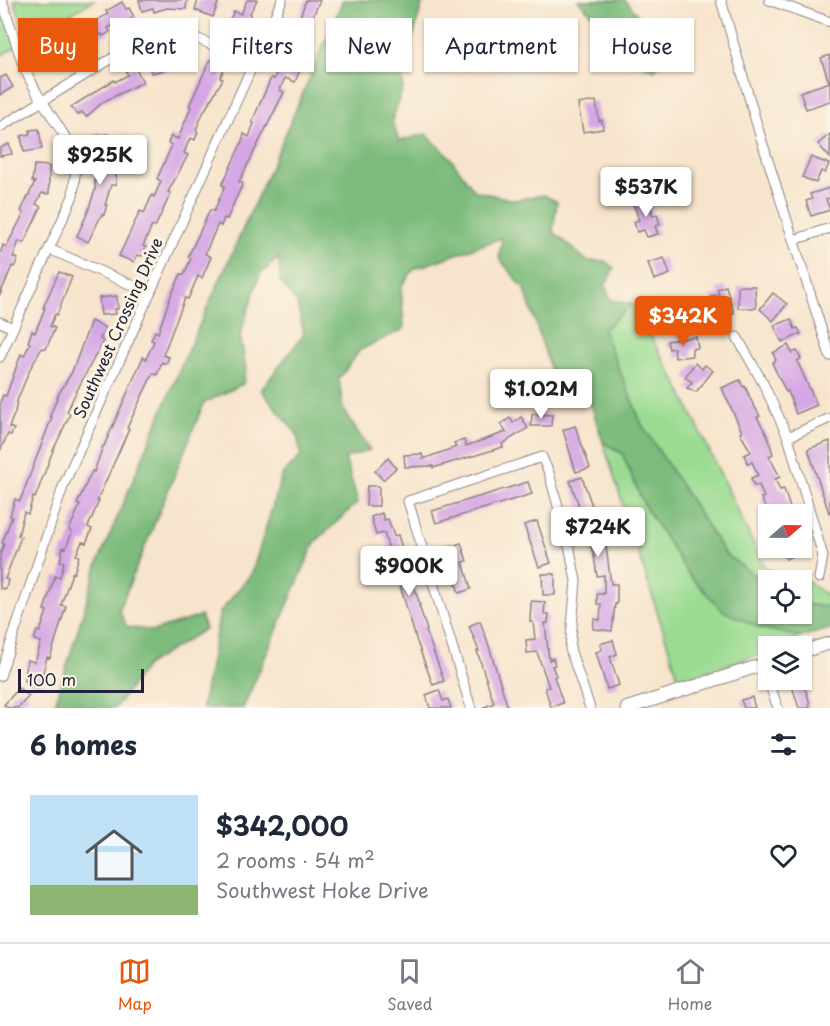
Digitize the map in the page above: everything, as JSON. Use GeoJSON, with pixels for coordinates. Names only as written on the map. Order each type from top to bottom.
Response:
{"type":"FeatureCollection","features":[{"type":"Feature","properties":{"kind":"main road"},"geometry":{"type":"LineString","coordinates":[[812,649],[830,643]]}},
{"type":"Feature","properties":{"kind":"main road"},"geometry":{"type":"LineString","coordinates":[[627,708],[758,665]]}},
{"type":"Feature","properties":{"kind":"street"},"geometry":{"type":"LineString","coordinates":[[0,357],[73,196],[76,165],[71,146],[42,101],[23,65],[2,0]]}},
{"type":"Feature","properties":{"kind":"street","name":"Southwest Crossing Drive"},"geometry":{"type":"LineString","coordinates":[[274,18],[282,0]]}},
{"type":"Feature","properties":{"kind":"street"},"geometry":{"type":"LineString","coordinates":[[721,0],[759,132],[830,356]]}},
{"type":"Feature","properties":{"kind":"street"},"geometry":{"type":"LineString","coordinates":[[769,0],[830,22]]}},
{"type":"Feature","properties":{"kind":"street"},"geometry":{"type":"LineString","coordinates":[[0,127],[142,40],[160,33],[186,34],[210,44]]}},
{"type":"Feature","properties":{"kind":"street","name":"Southwest Crossing Drive"},"geometry":{"type":"LineString","coordinates":[[0,676],[64,484],[250,72]]}},
{"type":"Feature","properties":{"kind":"street"},"geometry":{"type":"LineString","coordinates":[[794,240],[830,228]]}},
{"type":"Feature","properties":{"kind":"street"},"geometry":{"type":"LineString","coordinates":[[49,249],[150,293]]}},
{"type":"Feature","properties":{"kind":"street"},"geometry":{"type":"LineString","coordinates":[[0,322],[13,328]]}},
{"type":"Feature","properties":{"kind":"street"},"geometry":{"type":"LineString","coordinates":[[737,337],[764,383],[788,437],[823,556],[819,578]]}},
{"type":"Feature","properties":{"kind":"street"},"geometry":{"type":"LineString","coordinates":[[788,437],[830,418]]}},
{"type":"Feature","properties":{"kind":"street"},"geometry":{"type":"LineString","coordinates":[[471,708],[408,501],[542,457],[549,473],[576,581],[570,649],[590,708]]}},
{"type":"Feature","properties":{"kind":"street"},"geometry":{"type":"LineString","coordinates":[[772,690],[778,708]]}},
{"type":"Feature","properties":{"kind":"green space"},"geometry":{"type":"Polygon","coordinates":[[[0,0],[17,46],[0,56],[0,0]]]}},
{"type":"Feature","properties":{"kind":"green space"},"geometry":{"type":"Polygon","coordinates":[[[14,0],[94,0],[64,18],[20,18],[14,0]]]}},
{"type":"Feature","properties":{"kind":"green space"},"geometry":{"type":"Polygon","coordinates":[[[343,0],[429,0],[422,4],[412,37],[412,18],[335,18],[343,0]]]}},
{"type":"Feature","properties":{"kind":"green space"},"geometry":{"type":"Polygon","coordinates":[[[578,0],[625,0],[640,18],[595,18],[578,0]]]}},
{"type":"Feature","properties":{"kind":"green space"},"geometry":{"type":"Polygon","coordinates":[[[326,40],[326,72],[403,72],[403,88],[392,121],[399,141],[426,134],[448,155],[475,191],[514,200],[544,195],[557,202],[553,231],[587,261],[605,261],[614,268],[605,286],[611,300],[632,304],[603,330],[642,425],[725,554],[758,578],[758,624],[812,624],[812,605],[830,607],[830,629],[796,636],[760,628],[723,611],[689,575],[644,505],[622,453],[603,442],[584,382],[557,390],[525,290],[499,258],[502,238],[414,269],[401,287],[404,329],[360,350],[339,379],[343,410],[370,450],[345,458],[358,502],[315,542],[243,708],[202,708],[220,612],[252,573],[282,475],[301,456],[297,434],[261,390],[304,334],[297,303],[280,281],[279,258],[260,274],[240,335],[246,369],[243,384],[204,403],[119,610],[127,627],[153,631],[201,616],[205,629],[147,665],[115,708],[54,708],[98,563],[184,359],[312,72],[314,72],[326,40]]]}},
{"type":"Feature","properties":{"kind":"green space"},"geometry":{"type":"Polygon","coordinates":[[[632,304],[677,383],[758,553],[758,558],[760,558],[765,568],[771,570],[758,570],[758,578],[725,554],[642,425],[603,330],[632,304]]]}},
{"type":"Feature","properties":{"kind":"green space"},"geometry":{"type":"Polygon","coordinates":[[[603,442],[622,453],[644,505],[689,575],[760,628],[796,636],[758,636],[758,655],[679,680],[603,442]]]}},
{"type":"Feature","properties":{"kind":"green space"},"geometry":{"type":"Polygon","coordinates":[[[812,584],[829,597],[830,607],[812,605],[812,584]]]}},
{"type":"Feature","properties":{"kind":"building"},"geometry":{"type":"Polygon","coordinates":[[[139,0],[187,0],[186,9],[167,8],[154,12],[153,8],[142,11],[139,0]]]}},
{"type":"Feature","properties":{"kind":"building"},"geometry":{"type":"Polygon","coordinates":[[[198,0],[218,3],[213,17],[195,10],[198,0]]]}},
{"type":"Feature","properties":{"kind":"building"},"geometry":{"type":"Polygon","coordinates":[[[247,0],[257,0],[250,18],[231,18],[234,11],[241,14],[247,0]]]}},
{"type":"Feature","properties":{"kind":"building"},"geometry":{"type":"Polygon","coordinates":[[[306,0],[320,0],[312,18],[300,18],[306,0]]]}},
{"type":"Feature","properties":{"kind":"building"},"geometry":{"type":"Polygon","coordinates":[[[122,2],[134,17],[110,18],[108,28],[110,32],[98,36],[98,20],[108,14],[106,11],[122,2]]]}},
{"type":"Feature","properties":{"kind":"building"},"geometry":{"type":"Polygon","coordinates":[[[830,55],[830,82],[829,82],[821,58],[830,55]]]}},
{"type":"Feature","properties":{"kind":"building"},"geometry":{"type":"Polygon","coordinates":[[[210,60],[210,72],[222,72],[220,78],[223,79],[203,113],[196,130],[198,132],[195,140],[190,138],[184,153],[188,155],[168,192],[171,193],[155,227],[152,226],[143,246],[146,247],[142,256],[137,255],[134,262],[119,256],[140,211],[144,213],[152,195],[154,197],[161,181],[157,179],[172,145],[168,143],[171,136],[178,139],[191,107],[189,106],[210,60]]]}},
{"type":"Feature","properties":{"kind":"building"},"geometry":{"type":"Polygon","coordinates":[[[126,72],[138,72],[143,82],[103,102],[86,117],[82,112],[78,115],[71,107],[114,80],[115,82],[128,75],[126,72]]]}},
{"type":"Feature","properties":{"kind":"building"},"geometry":{"type":"Polygon","coordinates":[[[277,72],[299,72],[295,82],[285,78],[280,90],[284,92],[239,182],[243,183],[227,219],[224,218],[221,226],[218,224],[205,254],[211,257],[202,278],[198,276],[188,299],[185,298],[163,355],[169,357],[166,364],[162,362],[157,375],[153,373],[127,428],[129,429],[97,501],[99,501],[88,527],[92,529],[86,543],[82,542],[76,555],[79,556],[74,573],[72,573],[61,605],[66,606],[50,658],[47,657],[40,685],[25,681],[27,660],[35,662],[41,642],[34,640],[37,631],[40,632],[47,611],[44,610],[55,576],[60,577],[64,562],[60,561],[63,547],[66,548],[72,532],[69,530],[80,505],[77,504],[92,471],[94,472],[103,446],[143,357],[146,359],[154,341],[151,340],[155,331],[158,333],[170,298],[191,258],[188,257],[210,210],[214,211],[225,186],[222,185],[244,134],[249,137],[254,123],[252,122],[271,78],[274,79],[277,72]]]}},
{"type":"Feature","properties":{"kind":"building"},"geometry":{"type":"Polygon","coordinates":[[[6,75],[13,87],[0,95],[0,78],[6,75]]]}},
{"type":"Feature","properties":{"kind":"building"},"geometry":{"type":"Polygon","coordinates":[[[830,82],[830,101],[806,109],[800,92],[830,82]]]}},
{"type":"Feature","properties":{"kind":"building"},"geometry":{"type":"Polygon","coordinates":[[[596,101],[599,121],[602,120],[603,129],[583,132],[578,104],[596,101]]]}},
{"type":"Feature","properties":{"kind":"building"},"geometry":{"type":"Polygon","coordinates":[[[39,129],[42,149],[24,152],[21,136],[30,134],[30,130],[39,129]]]}},
{"type":"Feature","properties":{"kind":"building"},"geometry":{"type":"Polygon","coordinates":[[[108,134],[112,162],[116,162],[116,185],[111,185],[104,215],[102,214],[88,242],[77,236],[95,190],[95,174],[99,173],[99,157],[95,158],[93,148],[96,148],[94,136],[108,134]]]}},
{"type":"Feature","properties":{"kind":"building"},"geometry":{"type":"Polygon","coordinates":[[[830,134],[830,158],[818,144],[830,134]]]}},
{"type":"Feature","properties":{"kind":"building"},"geometry":{"type":"Polygon","coordinates":[[[9,144],[12,154],[0,156],[0,148],[9,144]]]}},
{"type":"Feature","properties":{"kind":"building"},"geometry":{"type":"Polygon","coordinates":[[[811,157],[829,164],[825,173],[821,171],[816,183],[802,177],[811,157]]]}},
{"type":"Feature","properties":{"kind":"building"},"geometry":{"type":"Polygon","coordinates":[[[34,165],[49,166],[49,194],[42,193],[36,204],[41,207],[24,243],[19,241],[13,257],[18,259],[14,267],[12,266],[0,295],[0,254],[3,245],[6,247],[24,213],[21,211],[35,182],[32,182],[34,165]]]}},
{"type":"Feature","properties":{"kind":"building"},"geometry":{"type":"Polygon","coordinates":[[[829,188],[830,198],[826,199],[830,210],[811,216],[806,201],[812,199],[810,194],[829,188]]]}},
{"type":"Feature","properties":{"kind":"building"},"geometry":{"type":"Polygon","coordinates":[[[648,198],[653,216],[657,214],[660,225],[655,226],[658,234],[647,237],[644,230],[637,232],[634,222],[639,220],[633,203],[648,198]]]}},
{"type":"Feature","properties":{"kind":"building"},"geometry":{"type":"Polygon","coordinates":[[[664,258],[670,274],[654,280],[648,263],[664,258]]]}},
{"type":"Feature","properties":{"kind":"building"},"geometry":{"type":"Polygon","coordinates":[[[59,272],[72,277],[57,315],[55,314],[50,326],[55,328],[46,349],[42,348],[30,369],[17,401],[9,427],[14,429],[11,435],[8,434],[0,451],[0,403],[3,395],[6,396],[21,354],[24,356],[30,343],[28,342],[32,331],[35,333],[59,272]]]}},
{"type":"Feature","properties":{"kind":"building"},"geometry":{"type":"Polygon","coordinates":[[[726,286],[734,313],[725,316],[722,309],[716,314],[711,296],[719,294],[717,289],[726,286]]]}},
{"type":"Feature","properties":{"kind":"building"},"geometry":{"type":"Polygon","coordinates":[[[738,286],[755,286],[756,308],[738,308],[738,286]]]}},
{"type":"Feature","properties":{"kind":"building"},"geometry":{"type":"Polygon","coordinates":[[[773,293],[787,304],[773,321],[760,309],[773,293]]]}},
{"type":"Feature","properties":{"kind":"building"},"geometry":{"type":"Polygon","coordinates":[[[117,296],[116,314],[101,315],[99,298],[117,296]]]}},
{"type":"Feature","properties":{"kind":"building"},"geometry":{"type":"Polygon","coordinates":[[[697,302],[711,319],[698,331],[683,314],[697,302]]]}},
{"type":"Feature","properties":{"kind":"building"},"geometry":{"type":"Polygon","coordinates":[[[791,319],[795,329],[798,328],[801,334],[782,342],[774,326],[791,319]]]}},
{"type":"Feature","properties":{"kind":"building"},"geometry":{"type":"Polygon","coordinates":[[[91,321],[105,328],[100,339],[103,341],[67,412],[70,414],[35,498],[33,497],[28,514],[24,512],[18,536],[21,537],[5,579],[8,580],[6,589],[1,588],[0,590],[0,555],[15,499],[20,501],[58,395],[72,372],[91,321]]]}},
{"type":"Feature","properties":{"kind":"building"},"geometry":{"type":"Polygon","coordinates":[[[696,337],[698,348],[692,349],[692,356],[675,358],[674,348],[669,349],[667,341],[696,337]]]}},
{"type":"Feature","properties":{"kind":"building"},"geometry":{"type":"Polygon","coordinates":[[[788,345],[792,353],[797,351],[801,359],[797,361],[817,405],[796,414],[788,391],[786,392],[772,363],[776,360],[773,353],[788,345]]]}},
{"type":"Feature","properties":{"kind":"building"},"geometry":{"type":"Polygon","coordinates":[[[695,363],[702,369],[705,365],[713,371],[696,392],[687,388],[692,382],[685,377],[695,363]]]}},
{"type":"Feature","properties":{"kind":"building"},"geometry":{"type":"Polygon","coordinates":[[[740,380],[743,387],[745,386],[760,416],[757,417],[768,437],[773,454],[769,456],[780,477],[775,479],[780,490],[784,489],[789,504],[764,504],[761,498],[764,497],[759,485],[754,486],[751,478],[758,475],[752,462],[748,464],[744,455],[751,452],[740,433],[742,432],[722,388],[740,380]]]}},
{"type":"Feature","properties":{"kind":"building"},"geometry":{"type":"Polygon","coordinates":[[[532,414],[552,415],[551,426],[531,426],[532,414]]]}},
{"type":"Feature","properties":{"kind":"building"},"geometry":{"type":"Polygon","coordinates":[[[521,417],[528,428],[502,444],[503,447],[433,468],[433,466],[405,467],[404,455],[422,454],[423,459],[456,447],[454,443],[464,440],[466,446],[506,432],[501,424],[510,418],[513,423],[521,417]]]}},
{"type":"Feature","properties":{"kind":"building"},"geometry":{"type":"Polygon","coordinates":[[[575,426],[590,468],[576,472],[563,430],[575,426]]]}},
{"type":"Feature","properties":{"kind":"building"},"geometry":{"type":"Polygon","coordinates":[[[830,441],[830,512],[829,513],[808,449],[830,441]]]}},
{"type":"Feature","properties":{"kind":"building"},"geometry":{"type":"Polygon","coordinates":[[[388,458],[396,468],[383,480],[375,471],[388,458]]]}},
{"type":"Feature","properties":{"kind":"building"},"geometry":{"type":"Polygon","coordinates":[[[582,477],[606,546],[611,584],[617,584],[617,604],[615,604],[612,631],[593,629],[594,619],[600,620],[601,604],[597,604],[597,594],[604,594],[604,575],[597,576],[587,534],[589,533],[570,481],[582,477]]]}},
{"type":"Feature","properties":{"kind":"building"},"geometry":{"type":"Polygon","coordinates":[[[528,482],[532,494],[436,523],[432,511],[528,482]]]}},
{"type":"Feature","properties":{"kind":"building"},"geometry":{"type":"Polygon","coordinates":[[[367,486],[379,486],[379,506],[366,506],[367,486]]]}},
{"type":"Feature","properties":{"kind":"building"},"geometry":{"type":"Polygon","coordinates":[[[382,513],[384,520],[388,519],[394,536],[398,535],[426,631],[444,681],[433,685],[417,642],[384,533],[376,535],[371,517],[382,513]]]}},
{"type":"Feature","properties":{"kind":"building"},"geometry":{"type":"Polygon","coordinates":[[[537,521],[551,563],[539,567],[524,525],[537,521]]]}},
{"type":"Feature","properties":{"kind":"building"},"geometry":{"type":"Polygon","coordinates":[[[461,543],[467,561],[463,562],[471,589],[459,593],[453,574],[459,572],[454,557],[450,558],[446,548],[461,543]]]}},
{"type":"Feature","properties":{"kind":"building"},"geometry":{"type":"Polygon","coordinates":[[[542,574],[555,574],[555,595],[543,595],[542,574]]]}},
{"type":"Feature","properties":{"kind":"building"},"geometry":{"type":"Polygon","coordinates":[[[531,601],[545,602],[544,614],[549,614],[548,623],[545,623],[549,660],[553,658],[555,665],[552,666],[556,676],[554,677],[563,703],[551,707],[545,688],[549,687],[537,652],[527,653],[526,640],[535,639],[533,622],[530,622],[531,601]]]}},
{"type":"Feature","properties":{"kind":"building"},"geometry":{"type":"Polygon","coordinates":[[[480,621],[508,708],[482,708],[494,703],[469,626],[480,621]]]}},
{"type":"Feature","properties":{"kind":"building"},"geometry":{"type":"Polygon","coordinates":[[[613,640],[617,654],[610,657],[619,685],[607,689],[596,652],[602,650],[600,644],[613,640]]]}},
{"type":"Feature","properties":{"kind":"building"},"geometry":{"type":"Polygon","coordinates":[[[19,688],[29,696],[18,708],[8,708],[4,705],[19,688]]]}},
{"type":"Feature","properties":{"kind":"building"},"geometry":{"type":"Polygon","coordinates":[[[439,690],[443,701],[448,699],[451,708],[430,708],[426,695],[439,690]]]}},
{"type":"Feature","properties":{"kind":"building"},"geometry":{"type":"Polygon","coordinates":[[[793,690],[806,690],[810,708],[799,708],[793,690]]]}},
{"type":"Feature","properties":{"kind":"building"},"geometry":{"type":"Polygon","coordinates":[[[752,697],[755,708],[744,708],[741,700],[752,697]]]}}]}
